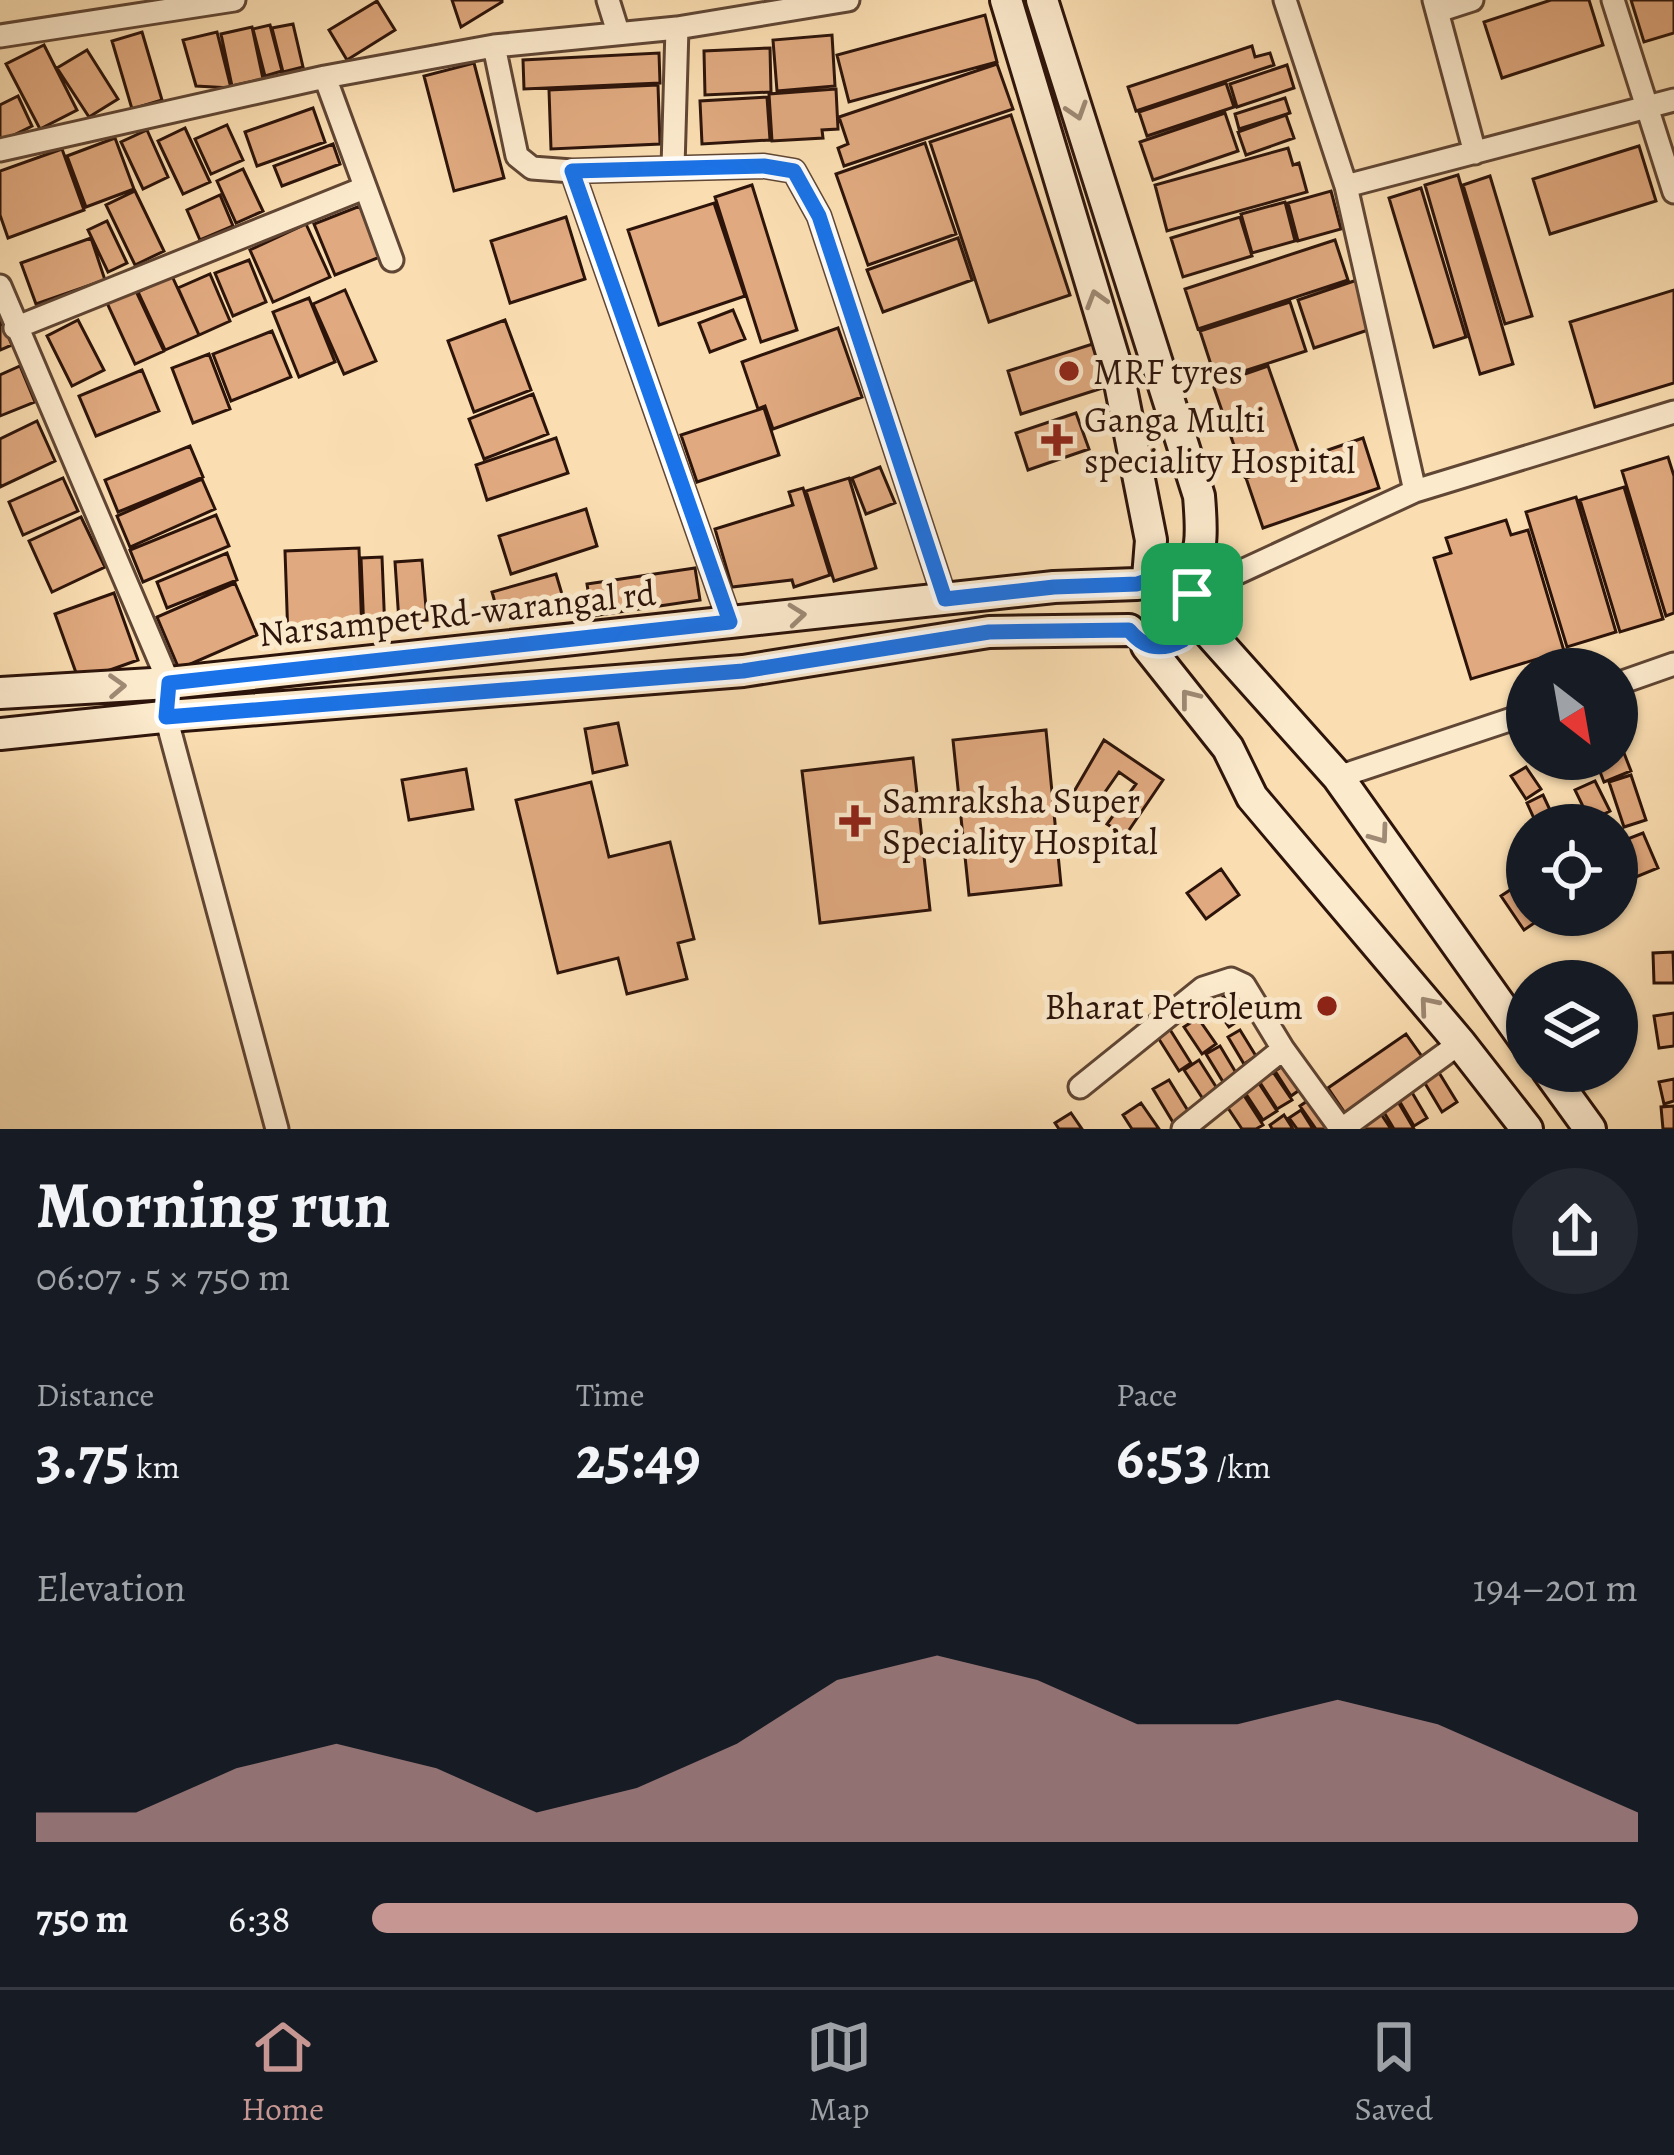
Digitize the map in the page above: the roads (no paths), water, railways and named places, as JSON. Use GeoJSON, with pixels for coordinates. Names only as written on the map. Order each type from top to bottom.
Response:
{"type":"FeatureCollection","features":[{"type":"Feature","properties":{"kind":"main road"},"geometry":{"type":"LineString","coordinates":[[1006,0],[1118,373],[1145,501],[1150,540],[1143,581],[1124,605],[1138,638],[1228,748],[1252,797],[1527,1129]]}},
{"type":"Feature","properties":{"kind":"main road"},"geometry":{"type":"LineString","coordinates":[[1042,0],[1199,496],[1202,534],[1183,640],[1160,648],[1138,638]]}},
{"type":"Feature","properties":{"kind":"main road"},"geometry":{"type":"LineString","coordinates":[[1143,581],[1161,576],[1190,599],[1338,777],[1506,1013]]}},
{"type":"Feature","properties":{"kind":"main road","name":"Narsampet Rd-warangal rd"},"geometry":{"type":"LineString","coordinates":[[0,693],[169,683],[1143,581]]}},
{"type":"Feature","properties":{"kind":"main road","name":"Narsampet Rd-warangal rd"},"geometry":{"type":"LineString","coordinates":[[0,734],[743,671],[989,632],[1138,638]]}},
{"type":"Feature","properties":{"kind":"main road"},"geometry":{"type":"LineString","coordinates":[[1563,1092],[1590,1129]]}},
{"type":"Feature","properties":{"kind":"street"},"geometry":{"type":"LineString","coordinates":[[0,36],[181,3],[234,0]]}},
{"type":"Feature","properties":{"kind":"street"},"geometry":{"type":"LineString","coordinates":[[608,0],[618,32]]}},
{"type":"Feature","properties":{"kind":"street"},"geometry":{"type":"LineString","coordinates":[[0,150],[325,77],[494,46],[677,28],[848,0]]}},
{"type":"Feature","properties":{"kind":"street"},"geometry":{"type":"LineString","coordinates":[[1285,0],[1346,186],[1415,491]]}},
{"type":"Feature","properties":{"kind":"street"},"geometry":{"type":"LineString","coordinates":[[1472,0],[1436,5],[1475,153]]}},
{"type":"Feature","properties":{"kind":"street"},"geometry":{"type":"LineString","coordinates":[[1613,0],[1674,192]]}},
{"type":"Feature","properties":{"kind":"street"},"geometry":{"type":"LineString","coordinates":[[673,167],[677,28]]}},
{"type":"Feature","properties":{"kind":"street"},"geometry":{"type":"LineString","coordinates":[[494,46],[517,156],[532,168],[764,166],[794,171],[819,216],[945,599]]}},
{"type":"Feature","properties":{"kind":"street"},"geometry":{"type":"LineString","coordinates":[[325,77],[392,260]]}},
{"type":"Feature","properties":{"kind":"street"},"geometry":{"type":"LineString","coordinates":[[1346,186],[1674,100]]}},
{"type":"Feature","properties":{"kind":"street"},"geometry":{"type":"LineString","coordinates":[[572,171],[730,622]]}},
{"type":"Feature","properties":{"kind":"street"},"geometry":{"type":"LineString","coordinates":[[15,328],[364,188]]}},
{"type":"Feature","properties":{"kind":"street"},"geometry":{"type":"LineString","coordinates":[[0,286],[169,683],[166,717],[277,1129]]}},
{"type":"Feature","properties":{"kind":"street"},"geometry":{"type":"LineString","coordinates":[[1190,599],[1415,491],[1674,412]]}},
{"type":"Feature","properties":{"kind":"street"},"geometry":{"type":"LineString","coordinates":[[1638,677],[1674,664]]}},
{"type":"Feature","properties":{"kind":"street"},"geometry":{"type":"LineString","coordinates":[[1338,777],[1506,721]]}},
{"type":"Feature","properties":{"kind":"street"},"geometry":{"type":"LineString","coordinates":[[1080,1088],[1204,988],[1231,979],[1244,985],[1341,1129],[1460,1043]]}},
{"type":"Feature","properties":{"kind":"street"},"geometry":{"type":"LineString","coordinates":[[1183,1129],[1283,1049]]}},
{"type":"Feature","properties":{"kind":"place","name":"MRF tyres"},"geometry":{"type":"Point","coordinates":[1069,371]}},
{"type":"Feature","properties":{"kind":"place","name":"Ganga Multi speciality Hospital"},"geometry":{"type":"Point","coordinates":[1057,440]}},
{"type":"Feature","properties":{"kind":"place","name":"Samraksha Super Speciality Hospital"},"geometry":{"type":"Point","coordinates":[855,821]}},
{"type":"Feature","properties":{"kind":"place","name":"Bharat Petroleum"},"geometry":{"type":"Point","coordinates":[1327,1006]}}]}
